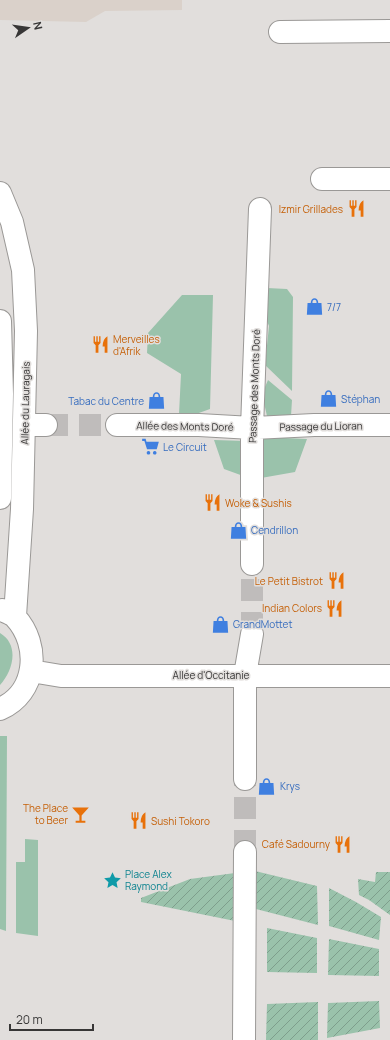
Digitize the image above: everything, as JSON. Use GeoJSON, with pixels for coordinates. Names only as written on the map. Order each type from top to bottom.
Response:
{"type":"FeatureCollection","features":[{"type":"Feature","properties":{"kind":"street"},"geometry":{"type":"LineString","coordinates":[[280,32],[390,31]]}},
{"type":"Feature","properties":{"kind":"street"},"geometry":{"type":"LineString","coordinates":[[322,179],[390,179]]}},
{"type":"Feature","properties":{"kind":"street","name":"Allée du Lauragais"},"geometry":{"type":"LineString","coordinates":[[0,193],[12,222],[23,270],[26,331],[35,425],[7,613]]}},
{"type":"Feature","properties":{"kind":"street","name":"Passage des Monts Doré"},"geometry":{"type":"LineString","coordinates":[[252,564],[252,428],[260,209]]}},
{"type":"Feature","properties":{"kind":"street"},"geometry":{"type":"LineString","coordinates":[[0,321],[2,394],[0,498]]}},
{"type":"Feature","properties":{"kind":"street","name":"Allée des Monts Doré"},"geometry":{"type":"LineString","coordinates":[[117,425],[199,425],[252,428]]}},
{"type":"Feature","properties":{"kind":"street","name":"Passage du Lioran"},"geometry":{"type":"LineString","coordinates":[[252,428],[314,425],[390,425]]}},
{"type":"Feature","properties":{"kind":"street"},"geometry":{"type":"LineString","coordinates":[[0,709],[17,698],[27,685],[31,671],[32,653],[26,633],[7,613]]}},
{"type":"Feature","properties":{"kind":"street"},"geometry":{"type":"LineString","coordinates":[[245,779],[246,675],[252,634]]}},
{"type":"Feature","properties":{"kind":"street","name":"Allée d'Occitanie"},"geometry":{"type":"LineString","coordinates":[[31,671],[61,676],[390,676]]}},
{"type":"Feature","properties":{"kind":"street"},"geometry":{"type":"LineString","coordinates":[[244,1040],[245,852]]}},
{"type":"Feature","properties":{"kind":"shaded area"},"geometry":{"type":"Polygon","coordinates":[[[0,0],[182,0],[182,10],[105,11],[86,22],[0,20],[0,0]]]}},
{"type":"Feature","properties":{"kind":"green space"},"geometry":{"type":"Polygon","coordinates":[[[267,288],[287,289],[293,297],[292,391],[265,365],[269,326],[261,306],[267,288]]]}},
{"type":"Feature","properties":{"kind":"green space"},"geometry":{"type":"Polygon","coordinates":[[[182,295],[213,295],[210,409],[196,414],[179,414],[181,374],[147,353],[148,333],[182,295]]]}},
{"type":"Feature","properties":{"kind":"green space"},"geometry":{"type":"Polygon","coordinates":[[[268,380],[292,400],[291,416],[267,416],[262,394],[268,380]]]}},
{"type":"Feature","properties":{"kind":"green space"},"geometry":{"type":"Polygon","coordinates":[[[262,437],[307,439],[295,472],[261,478],[262,437]]]}},
{"type":"Feature","properties":{"kind":"green space"},"geometry":{"type":"Polygon","coordinates":[[[214,440],[246,441],[246,477],[224,469],[214,440]]]}},
{"type":"Feature","properties":{"kind":"green space"},"geometry":{"type":"Polygon","coordinates":[[[0,633],[10,644],[12,658],[8,673],[0,685],[0,633]]]}},
{"type":"Feature","properties":{"kind":"green space"},"geometry":{"type":"Polygon","coordinates":[[[0,736],[7,736],[6,931],[0,929],[0,736]]]}},
{"type":"Feature","properties":{"kind":"green space"},"geometry":{"type":"Polygon","coordinates":[[[25,839],[38,840],[38,936],[16,933],[16,862],[25,862],[25,839]]]}},
{"type":"Feature","properties":{"kind":"green space"},"geometry":{"type":"Polygon","coordinates":[[[255,871],[317,886],[318,925],[256,909],[255,871]]]}},
{"type":"Feature","properties":{"kind":"green space"},"geometry":{"type":"Polygon","coordinates":[[[376,872],[390,872],[390,915],[369,900],[359,895],[358,879],[375,882],[376,872]]]}},
{"type":"Feature","properties":{"kind":"green space"},"geometry":{"type":"Polygon","coordinates":[[[235,873],[235,921],[141,902],[141,898],[190,879],[235,873]]]}},
{"type":"Feature","properties":{"kind":"green space"},"geometry":{"type":"Polygon","coordinates":[[[329,888],[381,917],[379,940],[329,926],[329,888]]]}},
{"type":"Feature","properties":{"kind":"green space"},"geometry":{"type":"Polygon","coordinates":[[[267,928],[317,938],[317,973],[267,972],[267,928]]]}},
{"type":"Feature","properties":{"kind":"green space"},"geometry":{"type":"Polygon","coordinates":[[[329,939],[379,949],[379,976],[328,975],[329,939]]]}},
{"type":"Feature","properties":{"kind":"green space"},"geometry":{"type":"Polygon","coordinates":[[[379,1001],[380,1028],[327,1038],[328,1003],[379,1001]]]}},
{"type":"Feature","properties":{"kind":"green space"},"geometry":{"type":"Polygon","coordinates":[[[318,1002],[318,1040],[266,1040],[267,1004],[318,1002]]]}},
{"type":"Feature","properties":{"kind":"tunnel"},"geometry":{"type":"LineString","coordinates":[[46,425],[117,425]]}},
{"type":"Feature","properties":{"kind":"tunnel"},"geometry":{"type":"LineString","coordinates":[[252,564],[252,634]]}},
{"type":"Feature","properties":{"kind":"tunnel"},"geometry":{"type":"LineString","coordinates":[[245,779],[245,852]]}},
{"type":"Feature","properties":{"kind":"place","name":"Izmir Grillades"},"geometry":{"type":"Point","coordinates":[356,209]}},
{"type":"Feature","properties":{"kind":"place","name":"7/7"},"geometry":{"type":"Point","coordinates":[314,307]}},
{"type":"Feature","properties":{"kind":"place","name":"Merveilles d'Afrik"},"geometry":{"type":"Point","coordinates":[100,345]}},
{"type":"Feature","properties":{"kind":"place","name":"Stéphan"},"geometry":{"type":"Point","coordinates":[328,399]}},
{"type":"Feature","properties":{"kind":"place","name":"Tabac du Centre"},"geometry":{"type":"Point","coordinates":[157,401]}},
{"type":"Feature","properties":{"kind":"place","name":"Le Circuit"},"geometry":{"type":"Point","coordinates":[150,447]}},
{"type":"Feature","properties":{"kind":"place","name":"Woke & Sushis"},"geometry":{"type":"Point","coordinates":[212,503]}},
{"type":"Feature","properties":{"kind":"place","name":"Cendrillon"},"geometry":{"type":"Point","coordinates":[238,530]}},
{"type":"Feature","properties":{"kind":"place","name":"Le Petit Bistrot"},"geometry":{"type":"Point","coordinates":[336,581]}},
{"type":"Feature","properties":{"kind":"place","name":"Indian Colors"},"geometry":{"type":"Point","coordinates":[335,608]}},
{"type":"Feature","properties":{"kind":"place","name":"GrandMottet"},"geometry":{"type":"Point","coordinates":[220,624]}},
{"type":"Feature","properties":{"kind":"place","name":"Krys"},"geometry":{"type":"Point","coordinates":[267,786]}},
{"type":"Feature","properties":{"kind":"place","name":"The Place to Beer"},"geometry":{"type":"Point","coordinates":[81,814]}},
{"type":"Feature","properties":{"kind":"place","name":"Sushi Tokoro"},"geometry":{"type":"Point","coordinates":[138,821]}},
{"type":"Feature","properties":{"kind":"place","name":"Café Sadourny"},"geometry":{"type":"Point","coordinates":[343,844]}},
{"type":"Feature","properties":{"kind":"place","name":"Place Alex Raymond"},"geometry":{"type":"Point","coordinates":[112,880]}}]}
